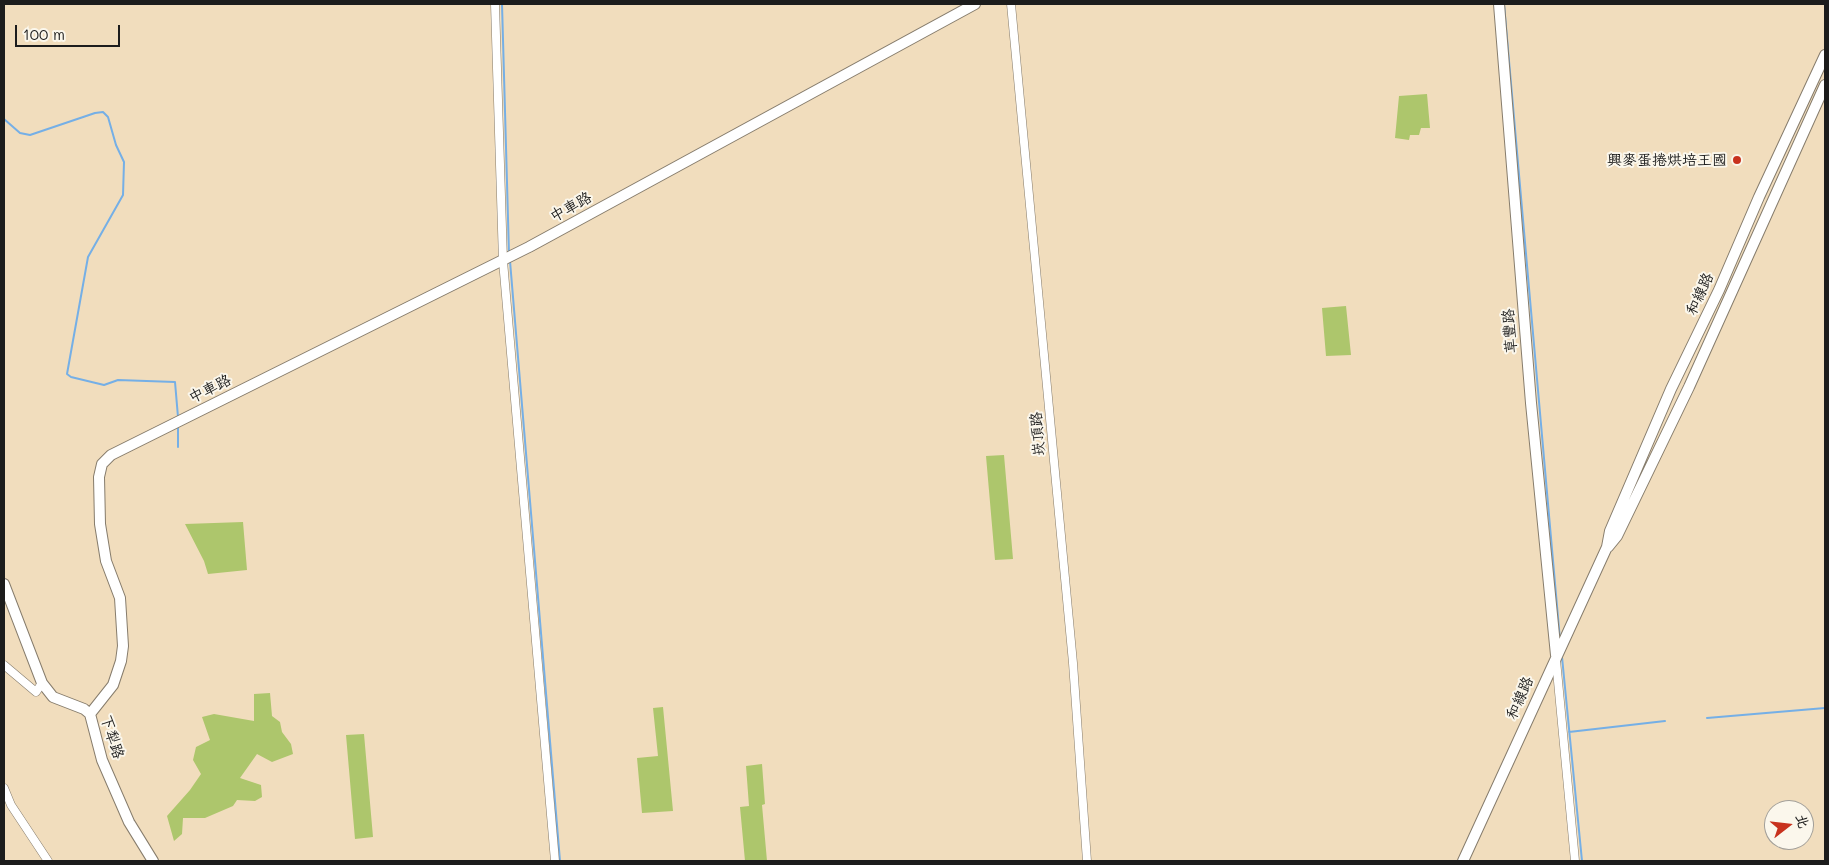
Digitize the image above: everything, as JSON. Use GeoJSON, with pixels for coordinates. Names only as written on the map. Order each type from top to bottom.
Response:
{"type":"FeatureCollection","features":[{"type":"Feature","properties":{"kind":"street"},"geometry":{"type":"LineString","coordinates":[[495,4],[503,261],[555,861]]}},
{"type":"Feature","properties":{"kind":"street","name":"中車路"},"geometry":{"type":"LineString","coordinates":[[90,714],[113,685],[121,661],[123,646],[120,598],[106,561],[102,544],[99,477],[101,467],[111,455],[503,261],[975,4]]}},
{"type":"Feature","properties":{"kind":"street","name":"崁頂路"},"geometry":{"type":"LineString","coordinates":[[1011,4],[1072,663],[1087,861]]}},
{"type":"Feature","properties":{"kind":"street","name":"草豐路"},"geometry":{"type":"LineString","coordinates":[[1499,4],[1531,403],[1556,656]]}},
{"type":"Feature","properties":{"kind":"street","name":"和線路"},"geometry":{"type":"LineString","coordinates":[[1462,861],[1607,547],[1610,531],[1671,389],[1792,131],[1825,55]]}},
{"type":"Feature","properties":{"kind":"street","name":"和線路"},"geometry":{"type":"LineString","coordinates":[[1607,547],[1617,536],[1689,387],[1825,85]]}},
{"type":"Feature","properties":{"kind":"street"},"geometry":{"type":"LineString","coordinates":[[1792,131],[1802,135]]}},
{"type":"Feature","properties":{"kind":"street","name":"下犁路"},"geometry":{"type":"LineString","coordinates":[[4,584],[42,683],[53,697],[84,709],[90,714],[102,760],[129,822],[153,861]]}},
{"type":"Feature","properties":{"kind":"street"},"geometry":{"type":"LineString","coordinates":[[1556,656],[1575,861]]}},
{"type":"Feature","properties":{"kind":"street"},"geometry":{"type":"LineString","coordinates":[[4,665],[36,692],[42,683]]}},
{"type":"Feature","properties":{"kind":"street"},"geometry":{"type":"LineString","coordinates":[[4,788],[12,806],[48,861]]}},
{"type":"Feature","properties":{"kind":"green space"},"geometry":{"type":"Polygon","coordinates":[[[1427,94],[1430,128],[1421,128],[1419,135],[1410,135],[1409,140],[1395,138],[1399,96],[1427,94]]]}},
{"type":"Feature","properties":{"kind":"green space"},"geometry":{"type":"Polygon","coordinates":[[[1346,306],[1351,355],[1326,356],[1322,308],[1346,306]]]}},
{"type":"Feature","properties":{"kind":"green space"},"geometry":{"type":"Polygon","coordinates":[[[1004,455],[1013,559],[995,560],[986,456],[1004,455]]]}},
{"type":"Feature","properties":{"kind":"green space"},"geometry":{"type":"Polygon","coordinates":[[[243,522],[247,570],[208,574],[204,561],[185,524],[243,522]]]}},
{"type":"Feature","properties":{"kind":"green space"},"geometry":{"type":"Polygon","coordinates":[[[270,693],[272,716],[280,722],[282,732],[291,744],[293,754],[272,762],[257,754],[240,778],[261,785],[262,797],[255,801],[237,800],[233,806],[205,818],[183,818],[182,834],[174,841],[167,816],[190,790],[201,774],[193,760],[196,747],[210,740],[202,717],[214,714],[254,721],[254,694],[270,693]]]}},
{"type":"Feature","properties":{"kind":"green space"},"geometry":{"type":"Polygon","coordinates":[[[663,707],[673,811],[642,813],[637,758],[658,756],[653,708],[663,707]]]}},
{"type":"Feature","properties":{"kind":"green space"},"geometry":{"type":"Polygon","coordinates":[[[364,734],[373,837],[355,839],[346,735],[364,734]]]}},
{"type":"Feature","properties":{"kind":"green space"},"geometry":{"type":"Polygon","coordinates":[[[762,764],[765,804],[762,805],[767,861],[745,861],[740,807],[749,806],[746,766],[762,764]]]}},
{"type":"Feature","properties":{"kind":"waterway"},"geometry":{"type":"LineString","coordinates":[[502,4],[509,254]]}},
{"type":"Feature","properties":{"kind":"waterway"},"geometry":{"type":"LineString","coordinates":[[1504,4],[1560,640]]}},
{"type":"Feature","properties":{"kind":"waterway"},"geometry":{"type":"LineString","coordinates":[[4,119],[20,133],[30,135],[95,113],[103,112],[108,117],[116,145],[124,162],[123,195],[88,257],[67,374],[71,377],[104,385],[118,380],[175,382],[178,417]]}},
{"type":"Feature","properties":{"kind":"waterway"},"geometry":{"type":"LineString","coordinates":[[510,261],[560,861]]}},
{"type":"Feature","properties":{"kind":"waterway"},"geometry":{"type":"LineString","coordinates":[[178,427],[178,447]]}},
{"type":"Feature","properties":{"kind":"waterway"},"geometry":{"type":"LineString","coordinates":[[1562,657],[1582,861]]}},
{"type":"Feature","properties":{"kind":"waterway"},"geometry":{"type":"LineString","coordinates":[[1707,718],[1825,708]]}},
{"type":"Feature","properties":{"kind":"waterway"},"geometry":{"type":"LineString","coordinates":[[1569,732],[1665,721]]}},
{"type":"Feature","properties":{"kind":"place","name":"興麥蛋捲烘培王國"},"geometry":{"type":"Point","coordinates":[1737,160]}}]}
